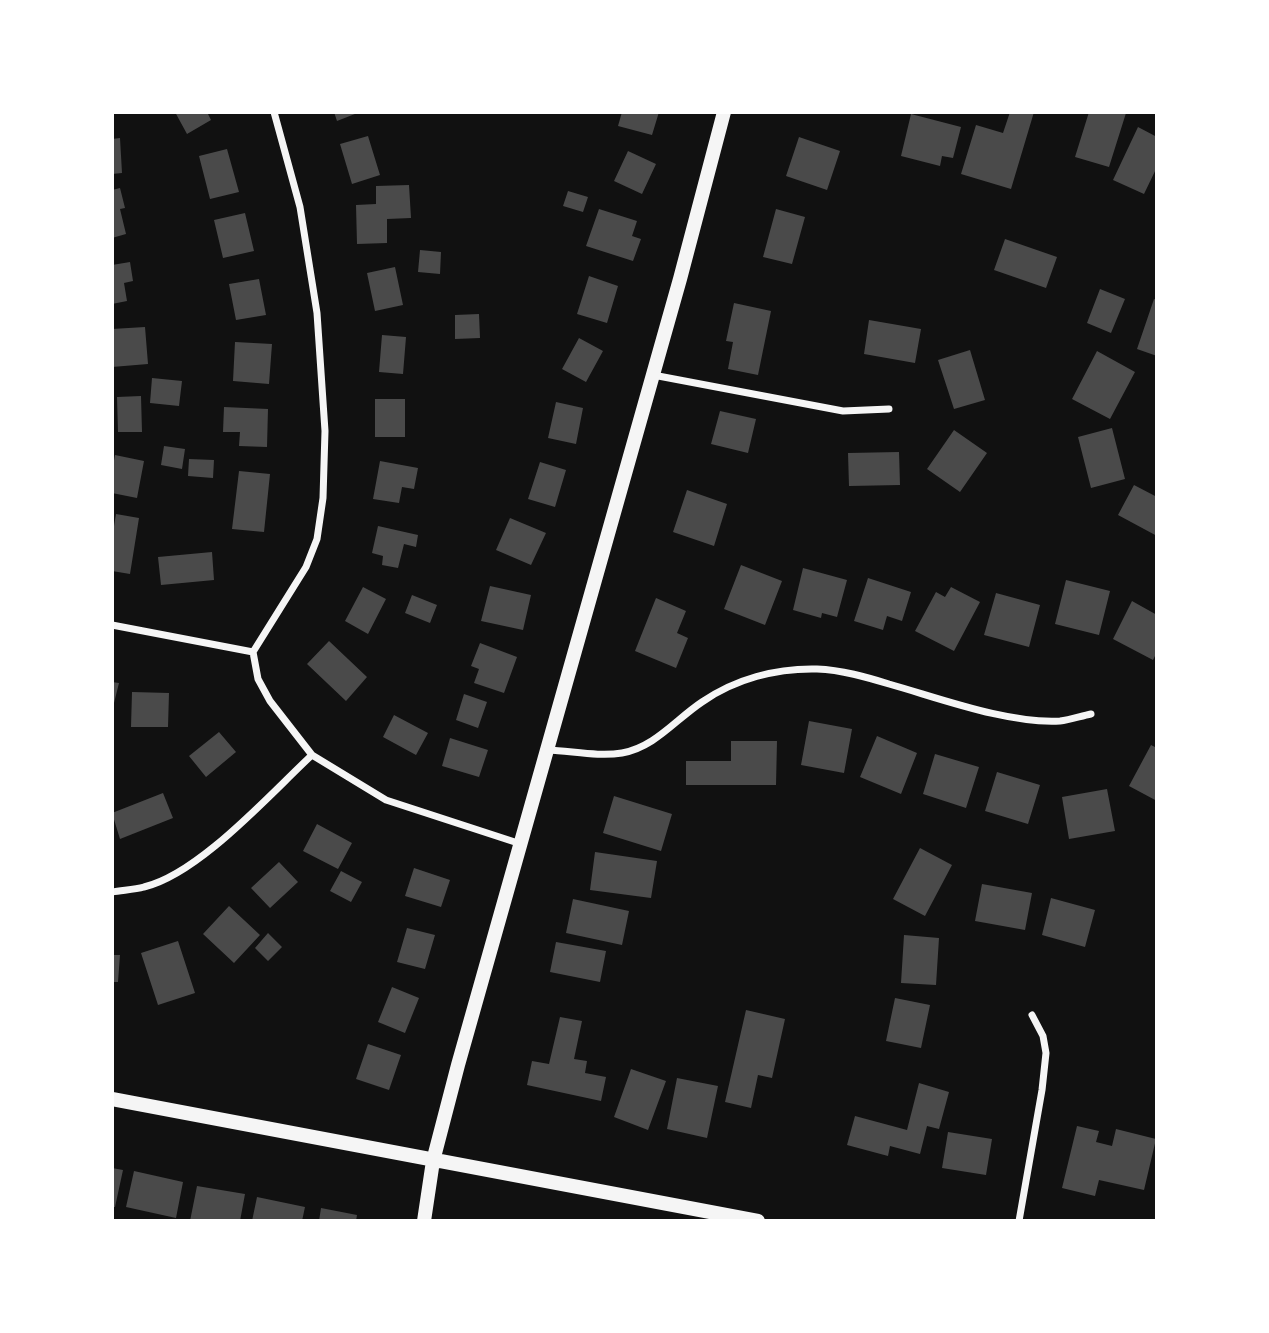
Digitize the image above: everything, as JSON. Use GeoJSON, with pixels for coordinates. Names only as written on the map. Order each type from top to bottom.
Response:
{"type":"FeatureCollection","features":[{"type":"Feature","properties":{"kind":"main road"},"geometry":{"type":"LineString","coordinates":[[424,1221],[433,1161],[680,279],[724,112]]}},
{"type":"Feature","properties":{"kind":"main road"},"geometry":{"type":"LineString","coordinates":[[112,1099],[758,1221]]}},
{"type":"Feature","properties":{"kind":"street"},"geometry":{"type":"LineString","coordinates":[[274,112],[300,207],[317,313],[325,431],[323,498],[317,539],[306,567],[253,652],[258,679],[270,701],[312,755],[386,800],[521,844]]}},
{"type":"Feature","properties":{"kind":"street"},"geometry":{"type":"LineString","coordinates":[[652,375],[843,411],[889,409]]}},
{"type":"Feature","properties":{"kind":"street"},"geometry":{"type":"LineString","coordinates":[[112,625],[253,652]]}},
{"type":"Feature","properties":{"kind":"street"},"geometry":{"type":"LineString","coordinates":[[548,750],[604,754],[624,752],[659,737],[701,702],[737,682],[769,673],[817,669],[856,674],[996,714],[1062,721],[1091,714]]}},
{"type":"Feature","properties":{"kind":"street"},"geometry":{"type":"LineString","coordinates":[[112,892],[145,887],[182,871],[216,845],[312,755]]}},
{"type":"Feature","properties":{"kind":"street"},"geometry":{"type":"LineString","coordinates":[[1020,1221],[1046,1053],[1043,1036],[1032,1015]]}},
{"type":"Feature","properties":{"kind":"building"},"geometry":{"type":"Polygon","coordinates":[[[175,112],[207,112],[211,120],[187,134],[175,112]]]}},
{"type":"Feature","properties":{"kind":"building"},"geometry":{"type":"Polygon","coordinates":[[[334,112],[360,112],[337,121],[334,112]]]}},
{"type":"Feature","properties":{"kind":"building"},"geometry":{"type":"Polygon","coordinates":[[[622,112],[659,112],[652,135],[618,126],[622,112]]]}},
{"type":"Feature","properties":{"kind":"building"},"geometry":{"type":"Polygon","coordinates":[[[1010,112],[1034,112],[1011,189],[961,174],[976,125],[1003,133],[1010,112]]]}},
{"type":"Feature","properties":{"kind":"building"},"geometry":{"type":"Polygon","coordinates":[[[1089,112],[1126,113],[1109,167],[1075,157],[1089,112]]]}},
{"type":"Feature","properties":{"kind":"building"},"geometry":{"type":"Polygon","coordinates":[[[911,114],[961,127],[953,158],[942,156],[940,166],[901,156],[911,114]]]}},
{"type":"Feature","properties":{"kind":"building"},"geometry":{"type":"Polygon","coordinates":[[[1138,127],[1157,137],[1157,167],[1144,194],[1113,180],[1138,127]]]}},
{"type":"Feature","properties":{"kind":"building"},"geometry":{"type":"Polygon","coordinates":[[[368,136],[380,175],[352,184],[340,144],[368,136]]]}},
{"type":"Feature","properties":{"kind":"building"},"geometry":{"type":"Polygon","coordinates":[[[799,137],[840,151],[827,190],[786,176],[799,137]]]}},
{"type":"Feature","properties":{"kind":"building"},"geometry":{"type":"Polygon","coordinates":[[[120,138],[122,173],[112,174],[112,139],[120,138]]]}},
{"type":"Feature","properties":{"kind":"building"},"geometry":{"type":"Polygon","coordinates":[[[227,149],[239,192],[210,199],[199,156],[227,149]]]}},
{"type":"Feature","properties":{"kind":"building"},"geometry":{"type":"Polygon","coordinates":[[[628,151],[656,164],[642,194],[614,181],[628,151]]]}},
{"type":"Feature","properties":{"kind":"building"},"geometry":{"type":"Polygon","coordinates":[[[409,185],[411,218],[387,219],[387,243],[357,244],[356,205],[376,204],[376,186],[409,185]]]}},
{"type":"Feature","properties":{"kind":"building"},"geometry":{"type":"Polygon","coordinates":[[[120,188],[125,208],[120,209],[126,234],[112,238],[112,190],[120,188]]]}},
{"type":"Feature","properties":{"kind":"building"},"geometry":{"type":"Polygon","coordinates":[[[568,191],[588,197],[583,212],[563,206],[568,191]]]}},
{"type":"Feature","properties":{"kind":"building"},"geometry":{"type":"Polygon","coordinates":[[[599,209],[637,221],[632,236],[641,239],[633,261],[586,246],[599,209]]]}},
{"type":"Feature","properties":{"kind":"building"},"geometry":{"type":"Polygon","coordinates":[[[776,209],[805,217],[792,264],[763,257],[776,209]]]}},
{"type":"Feature","properties":{"kind":"building"},"geometry":{"type":"Polygon","coordinates":[[[245,213],[254,251],[223,258],[214,220],[245,213]]]}},
{"type":"Feature","properties":{"kind":"building"},"geometry":{"type":"Polygon","coordinates":[[[1005,239],[1057,257],[1046,288],[994,270],[1005,239]]]}},
{"type":"Feature","properties":{"kind":"building"},"geometry":{"type":"Polygon","coordinates":[[[420,250],[441,252],[440,274],[418,272],[420,250]]]}},
{"type":"Feature","properties":{"kind":"building"},"geometry":{"type":"Polygon","coordinates":[[[130,262],[133,281],[124,283],[127,301],[112,304],[112,265],[130,262]]]}},
{"type":"Feature","properties":{"kind":"building"},"geometry":{"type":"Polygon","coordinates":[[[395,267],[403,305],[375,311],[367,273],[395,267]]]}},
{"type":"Feature","properties":{"kind":"building"},"geometry":{"type":"Polygon","coordinates":[[[589,276],[618,286],[607,323],[577,314],[589,276]]]}},
{"type":"Feature","properties":{"kind":"building"},"geometry":{"type":"Polygon","coordinates":[[[259,279],[266,315],[236,320],[229,284],[259,279]]]}},
{"type":"Feature","properties":{"kind":"building"},"geometry":{"type":"Polygon","coordinates":[[[1100,289],[1125,299],[1111,333],[1087,323],[1100,289]]]}},
{"type":"Feature","properties":{"kind":"building"},"geometry":{"type":"Polygon","coordinates":[[[1154,299],[1157,300],[1157,356],[1137,349],[1154,299]]]}},
{"type":"Feature","properties":{"kind":"building"},"geometry":{"type":"Polygon","coordinates":[[[734,303],[771,311],[758,375],[728,369],[733,342],[726,341],[734,303]]]}},
{"type":"Feature","properties":{"kind":"building"},"geometry":{"type":"Polygon","coordinates":[[[479,314],[480,338],[455,339],[455,315],[479,314]]]}},
{"type":"Feature","properties":{"kind":"building"},"geometry":{"type":"Polygon","coordinates":[[[869,320],[921,329],[915,363],[864,354],[869,320]]]}},
{"type":"Feature","properties":{"kind":"building"},"geometry":{"type":"Polygon","coordinates":[[[145,327],[148,364],[112,367],[112,329],[145,327]]]}},
{"type":"Feature","properties":{"kind":"building"},"geometry":{"type":"Polygon","coordinates":[[[382,335],[406,337],[403,374],[379,372],[382,335]]]}},
{"type":"Feature","properties":{"kind":"building"},"geometry":{"type":"Polygon","coordinates":[[[579,338],[603,351],[586,382],[562,369],[579,338]]]}},
{"type":"Feature","properties":{"kind":"building"},"geometry":{"type":"Polygon","coordinates":[[[235,342],[272,344],[269,384],[233,381],[235,342]]]}},
{"type":"Feature","properties":{"kind":"building"},"geometry":{"type":"Polygon","coordinates":[[[970,350],[985,400],[954,409],[938,360],[970,350]]]}},
{"type":"Feature","properties":{"kind":"building"},"geometry":{"type":"Polygon","coordinates":[[[1097,351],[1135,372],[1110,419],[1072,399],[1097,351]]]}},
{"type":"Feature","properties":{"kind":"building"},"geometry":{"type":"Polygon","coordinates":[[[152,378],[182,381],[179,406],[150,403],[152,378]]]}},
{"type":"Feature","properties":{"kind":"building"},"geometry":{"type":"Polygon","coordinates":[[[141,396],[142,432],[118,432],[117,397],[141,396]]]}},
{"type":"Feature","properties":{"kind":"building"},"geometry":{"type":"Polygon","coordinates":[[[375,399],[405,399],[405,437],[375,437],[375,399]]]}},
{"type":"Feature","properties":{"kind":"building"},"geometry":{"type":"Polygon","coordinates":[[[556,402],[583,408],[576,444],[548,438],[556,402]]]}},
{"type":"Feature","properties":{"kind":"building"},"geometry":{"type":"Polygon","coordinates":[[[224,407],[268,409],[267,447],[239,446],[240,432],[223,432],[224,407]]]}},
{"type":"Feature","properties":{"kind":"building"},"geometry":{"type":"Polygon","coordinates":[[[720,411],[756,419],[748,453],[711,444],[720,411]]]}},
{"type":"Feature","properties":{"kind":"building"},"geometry":{"type":"Polygon","coordinates":[[[1112,428],[1125,479],[1091,488],[1078,437],[1112,428]]]}},
{"type":"Feature","properties":{"kind":"building"},"geometry":{"type":"Polygon","coordinates":[[[954,430],[987,453],[960,492],[927,469],[954,430]]]}},
{"type":"Feature","properties":{"kind":"building"},"geometry":{"type":"Polygon","coordinates":[[[164,446],[185,449],[182,469],[161,465],[164,446]]]}},
{"type":"Feature","properties":{"kind":"building"},"geometry":{"type":"Polygon","coordinates":[[[899,452],[900,485],[849,486],[848,453],[899,452]]]}},
{"type":"Feature","properties":{"kind":"building"},"geometry":{"type":"Polygon","coordinates":[[[115,455],[144,461],[137,498],[112,493],[115,455]]]}},
{"type":"Feature","properties":{"kind":"building"},"geometry":{"type":"Polygon","coordinates":[[[189,459],[214,460],[213,478],[188,476],[189,459]]]}},
{"type":"Feature","properties":{"kind":"building"},"geometry":{"type":"Polygon","coordinates":[[[380,461],[418,468],[414,489],[402,487],[399,503],[373,499],[380,461]]]}},
{"type":"Feature","properties":{"kind":"building"},"geometry":{"type":"Polygon","coordinates":[[[540,462],[566,470],[555,507],[528,499],[540,462]]]}},
{"type":"Feature","properties":{"kind":"building"},"geometry":{"type":"Polygon","coordinates":[[[239,471],[270,474],[264,532],[232,529],[239,471]]]}},
{"type":"Feature","properties":{"kind":"building"},"geometry":{"type":"Polygon","coordinates":[[[1134,485],[1157,497],[1157,536],[1118,515],[1134,485]]]}},
{"type":"Feature","properties":{"kind":"building"},"geometry":{"type":"Polygon","coordinates":[[[687,490],[727,504],[714,546],[673,532],[687,490]]]}},
{"type":"Feature","properties":{"kind":"building"},"geometry":{"type":"Polygon","coordinates":[[[116,514],[139,518],[130,574],[112,571],[112,538],[116,514]]]}},
{"type":"Feature","properties":{"kind":"building"},"geometry":{"type":"Polygon","coordinates":[[[510,518],[546,533],[531,565],[496,550],[510,518]]]}},
{"type":"Feature","properties":{"kind":"building"},"geometry":{"type":"Polygon","coordinates":[[[378,526],[418,535],[416,547],[404,544],[398,568],[382,565],[383,556],[372,553],[378,526]]]}},
{"type":"Feature","properties":{"kind":"building"},"geometry":{"type":"Polygon","coordinates":[[[212,552],[214,580],[161,585],[158,557],[212,552]]]}},
{"type":"Feature","properties":{"kind":"building"},"geometry":{"type":"Polygon","coordinates":[[[741,565],[782,581],[765,625],[724,609],[741,565]]]}},
{"type":"Feature","properties":{"kind":"building"},"geometry":{"type":"Polygon","coordinates":[[[803,568],[847,580],[837,617],[822,613],[821,618],[793,610],[803,568]]]}},
{"type":"Feature","properties":{"kind":"building"},"geometry":{"type":"Polygon","coordinates":[[[868,578],[911,592],[902,621],[887,616],[883,630],[854,621],[868,578]]]}},
{"type":"Feature","properties":{"kind":"building"},"geometry":{"type":"Polygon","coordinates":[[[1066,580],[1110,591],[1099,635],[1055,624],[1066,580]]]}},
{"type":"Feature","properties":{"kind":"building"},"geometry":{"type":"Polygon","coordinates":[[[490,586],[531,595],[523,630],[481,621],[490,586]]]}},
{"type":"Feature","properties":{"kind":"building"},"geometry":{"type":"Polygon","coordinates":[[[363,587],[386,599],[368,634],[345,621],[363,587]]]}},
{"type":"Feature","properties":{"kind":"building"},"geometry":{"type":"Polygon","coordinates":[[[951,587],[980,602],[954,651],[915,631],[936,592],[945,597],[951,587]]]}},
{"type":"Feature","properties":{"kind":"building"},"geometry":{"type":"Polygon","coordinates":[[[996,593],[1040,605],[1029,647],[984,635],[996,593]]]}},
{"type":"Feature","properties":{"kind":"building"},"geometry":{"type":"Polygon","coordinates":[[[412,595],[437,605],[430,623],[405,613],[412,595]]]}},
{"type":"Feature","properties":{"kind":"building"},"geometry":{"type":"Polygon","coordinates":[[[656,598],[686,611],[677,633],[688,638],[676,668],[635,651],[656,598]]]}},
{"type":"Feature","properties":{"kind":"building"},"geometry":{"type":"Polygon","coordinates":[[[1132,601],[1157,615],[1157,652],[1153,660],[1113,639],[1132,601]]]}},
{"type":"Feature","properties":{"kind":"building"},"geometry":{"type":"Polygon","coordinates":[[[329,641],[367,677],[346,701],[307,664],[329,641]]]}},
{"type":"Feature","properties":{"kind":"building"},"geometry":{"type":"Polygon","coordinates":[[[480,643],[517,657],[504,693],[474,683],[479,669],[471,666],[480,643]]]}},
{"type":"Feature","properties":{"kind":"building"},"geometry":{"type":"Polygon","coordinates":[[[112,682],[119,683],[113,707],[112,707],[112,682]]]}},
{"type":"Feature","properties":{"kind":"building"},"geometry":{"type":"Polygon","coordinates":[[[132,692],[169,693],[168,727],[131,727],[132,692]]]}},
{"type":"Feature","properties":{"kind":"building"},"geometry":{"type":"Polygon","coordinates":[[[464,694],[487,702],[478,728],[456,720],[464,694]]]}},
{"type":"Feature","properties":{"kind":"building"},"geometry":{"type":"Polygon","coordinates":[[[394,715],[428,733],[416,755],[383,737],[394,715]]]}},
{"type":"Feature","properties":{"kind":"building"},"geometry":{"type":"Polygon","coordinates":[[[809,721],[852,729],[844,773],[801,765],[809,721]]]}},
{"type":"Feature","properties":{"kind":"building"},"geometry":{"type":"Polygon","coordinates":[[[219,732],[236,752],[206,777],[189,756],[219,732]]]}},
{"type":"Feature","properties":{"kind":"building"},"geometry":{"type":"Polygon","coordinates":[[[877,736],[917,753],[901,794],[860,777],[877,736]]]}},
{"type":"Feature","properties":{"kind":"building"},"geometry":{"type":"Polygon","coordinates":[[[450,738],[488,750],[479,777],[442,766],[450,738]]]}},
{"type":"Feature","properties":{"kind":"building"},"geometry":{"type":"Polygon","coordinates":[[[731,741],[777,741],[776,785],[686,785],[686,761],[731,761],[731,741]]]}},
{"type":"Feature","properties":{"kind":"building"},"geometry":{"type":"Polygon","coordinates":[[[1151,745],[1157,748],[1157,801],[1129,786],[1151,745]]]}},
{"type":"Feature","properties":{"kind":"building"},"geometry":{"type":"Polygon","coordinates":[[[935,754],[979,767],[966,808],[923,794],[935,754]]]}},
{"type":"Feature","properties":{"kind":"building"},"geometry":{"type":"Polygon","coordinates":[[[997,772],[1040,785],[1028,824],[985,811],[997,772]]]}},
{"type":"Feature","properties":{"kind":"building"},"geometry":{"type":"Polygon","coordinates":[[[1107,789],[1115,831],[1069,839],[1062,797],[1107,789]]]}},
{"type":"Feature","properties":{"kind":"building"},"geometry":{"type":"Polygon","coordinates":[[[163,793],[173,818],[120,839],[112,813],[163,793]]]}},
{"type":"Feature","properties":{"kind":"building"},"geometry":{"type":"Polygon","coordinates":[[[614,796],[672,814],[661,851],[603,833],[614,796]]]}},
{"type":"Feature","properties":{"kind":"building"},"geometry":{"type":"Polygon","coordinates":[[[317,824],[352,843],[338,869],[303,851],[317,824]]]}},
{"type":"Feature","properties":{"kind":"building"},"geometry":{"type":"Polygon","coordinates":[[[920,848],[952,865],[925,916],[893,899],[920,848]]]}},
{"type":"Feature","properties":{"kind":"building"},"geometry":{"type":"Polygon","coordinates":[[[595,852],[657,861],[651,898],[590,890],[595,852]]]}},
{"type":"Feature","properties":{"kind":"building"},"geometry":{"type":"Polygon","coordinates":[[[279,862],[298,882],[270,908],[251,888],[279,862]]]}},
{"type":"Feature","properties":{"kind":"building"},"geometry":{"type":"Polygon","coordinates":[[[414,868],[450,880],[441,907],[405,896],[414,868]]]}},
{"type":"Feature","properties":{"kind":"building"},"geometry":{"type":"Polygon","coordinates":[[[341,871],[362,882],[351,902],[330,891],[341,871]]]}},
{"type":"Feature","properties":{"kind":"building"},"geometry":{"type":"Polygon","coordinates":[[[982,884],[1032,893],[1025,930],[975,921],[982,884]]]}},
{"type":"Feature","properties":{"kind":"building"},"geometry":{"type":"Polygon","coordinates":[[[1051,898],[1095,910],[1085,947],[1042,935],[1051,898]]]}},
{"type":"Feature","properties":{"kind":"building"},"geometry":{"type":"Polygon","coordinates":[[[573,899],[629,911],[622,945],[566,933],[573,899]]]}},
{"type":"Feature","properties":{"kind":"building"},"geometry":{"type":"Polygon","coordinates":[[[229,906],[260,935],[234,963],[203,934],[229,906]]]}},
{"type":"Feature","properties":{"kind":"building"},"geometry":{"type":"Polygon","coordinates":[[[407,928],[435,935],[425,969],[397,962],[407,928]]]}},
{"type":"Feature","properties":{"kind":"building"},"geometry":{"type":"Polygon","coordinates":[[[268,933],[282,947],[268,961],[255,948],[268,933]]]}},
{"type":"Feature","properties":{"kind":"building"},"geometry":{"type":"Polygon","coordinates":[[[904,935],[939,938],[936,985],[901,983],[904,935]]]}},
{"type":"Feature","properties":{"kind":"building"},"geometry":{"type":"Polygon","coordinates":[[[178,941],[195,993],[158,1005],[141,953],[178,941]]]}},
{"type":"Feature","properties":{"kind":"building"},"geometry":{"type":"Polygon","coordinates":[[[556,942],[606,951],[600,982],[550,972],[556,942]]]}},
{"type":"Feature","properties":{"kind":"building"},"geometry":{"type":"Polygon","coordinates":[[[112,955],[120,955],[118,982],[112,982],[112,955]]]}},
{"type":"Feature","properties":{"kind":"building"},"geometry":{"type":"Polygon","coordinates":[[[392,987],[419,998],[405,1033],[378,1022],[392,987]]]}},
{"type":"Feature","properties":{"kind":"building"},"geometry":{"type":"Polygon","coordinates":[[[895,998],[930,1005],[921,1048],[886,1041],[895,998]]]}},
{"type":"Feature","properties":{"kind":"building"},"geometry":{"type":"Polygon","coordinates":[[[746,1010],[785,1019],[772,1078],[758,1075],[751,1108],[725,1102],[746,1010]]]}},
{"type":"Feature","properties":{"kind":"building"},"geometry":{"type":"Polygon","coordinates":[[[560,1017],[582,1021],[574,1059],[587,1061],[585,1073],[606,1077],[601,1101],[527,1085],[532,1061],[549,1064],[560,1017]]]}},
{"type":"Feature","properties":{"kind":"building"},"geometry":{"type":"Polygon","coordinates":[[[368,1044],[401,1055],[389,1090],[356,1079],[368,1044]]]}},
{"type":"Feature","properties":{"kind":"building"},"geometry":{"type":"Polygon","coordinates":[[[631,1069],[666,1081],[648,1130],[614,1117],[631,1069]]]}},
{"type":"Feature","properties":{"kind":"building"},"geometry":{"type":"Polygon","coordinates":[[[677,1078],[718,1086],[707,1138],[667,1129],[677,1078]]]}},
{"type":"Feature","properties":{"kind":"building"},"geometry":{"type":"Polygon","coordinates":[[[919,1083],[949,1092],[939,1129],[927,1126],[920,1154],[890,1146],[888,1156],[847,1145],[855,1116],[907,1130],[919,1083]]]}},
{"type":"Feature","properties":{"kind":"building"},"geometry":{"type":"Polygon","coordinates":[[[1077,1126],[1099,1131],[1096,1142],[1112,1146],[1116,1129],[1156,1139],[1144,1190],[1099,1180],[1095,1196],[1062,1188],[1077,1126]]]}},
{"type":"Feature","properties":{"kind":"building"},"geometry":{"type":"Polygon","coordinates":[[[948,1132],[992,1139],[986,1175],[942,1168],[948,1132]]]}},
{"type":"Feature","properties":{"kind":"building"},"geometry":{"type":"Polygon","coordinates":[[[112,1168],[123,1170],[115,1207],[112,1207],[112,1168]]]}},
{"type":"Feature","properties":{"kind":"building"},"geometry":{"type":"Polygon","coordinates":[[[134,1171],[183,1182],[176,1218],[126,1207],[134,1171]]]}},
{"type":"Feature","properties":{"kind":"building"},"geometry":{"type":"Polygon","coordinates":[[[197,1186],[245,1194],[240,1221],[190,1221],[197,1186]]]}},
{"type":"Feature","properties":{"kind":"building"},"geometry":{"type":"Polygon","coordinates":[[[257,1197],[305,1207],[302,1221],[252,1221],[257,1197]]]}},
{"type":"Feature","properties":{"kind":"building"},"geometry":{"type":"Polygon","coordinates":[[[321,1208],[357,1215],[356,1221],[319,1221],[321,1208]]]}}]}
